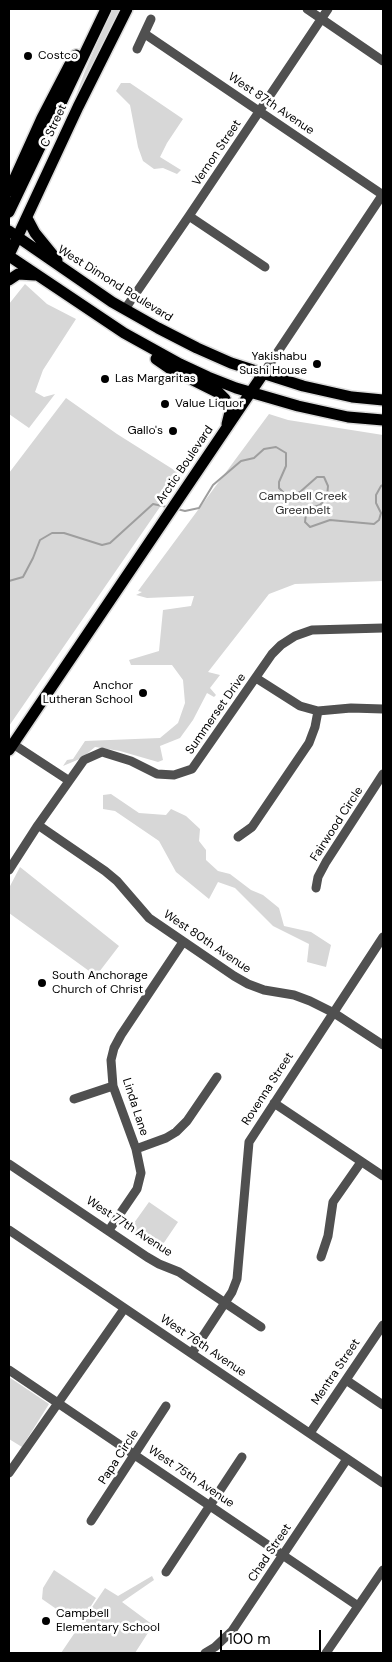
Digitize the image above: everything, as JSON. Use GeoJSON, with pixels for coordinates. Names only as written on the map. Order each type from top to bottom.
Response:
{"type":"FeatureCollection","features":[{"type":"Feature","properties":{"kind":"main road","name":"C Street"},"geometry":{"type":"LineString","coordinates":[[9,212],[106,9]]}},
{"type":"Feature","properties":{"kind":"main road","name":"C Street"},"geometry":{"type":"LineString","coordinates":[[9,256],[13,234],[27,218],[78,107],[127,9]]}},
{"type":"Feature","properties":{"kind":"main road"},"geometry":{"type":"LineString","coordinates":[[9,191],[42,118],[69,66],[100,21]]}},
{"type":"Feature","properties":{"kind":"main road"},"geometry":{"type":"LineString","coordinates":[[27,218],[35,233],[55,256],[62,268]]}},
{"type":"Feature","properties":{"kind":"main road","name":"West Dimond Boulevard"},"geometry":{"type":"LineString","coordinates":[[13,234],[125,309],[197,348],[263,374],[303,386],[352,397],[383,400]]}},
{"type":"Feature","properties":{"kind":"main road"},"geometry":{"type":"LineString","coordinates":[[9,256],[124,333],[169,368],[219,393],[225,399],[230,412],[226,430]]}},
{"type":"Feature","properties":{"kind":"main road"},"geometry":{"type":"LineString","coordinates":[[9,280],[18,274],[37,275]]}},
{"type":"Feature","properties":{"kind":"main road"},"geometry":{"type":"LineString","coordinates":[[124,333],[180,364],[215,380],[251,393],[348,417],[383,420]]}},
{"type":"Feature","properties":{"kind":"main road","name":"Arctic Boulevard"},"geometry":{"type":"LineString","coordinates":[[11,747],[263,374]]}},
{"type":"Feature","properties":{"kind":"street"},"geometry":{"type":"LineString","coordinates":[[307,9],[383,61]]}},
{"type":"Feature","properties":{"kind":"street","name":"Vernon Street"},"geometry":{"type":"LineString","coordinates":[[125,309],[328,9]]}},
{"type":"Feature","properties":{"kind":"street"},"geometry":{"type":"LineString","coordinates":[[137,49],[151,19]]}},
{"type":"Feature","properties":{"kind":"street","name":"West 87th Avenue"},"geometry":{"type":"LineString","coordinates":[[145,34],[383,195]]}},
{"type":"Feature","properties":{"kind":"street","name":"Arctic Boulevard"},"geometry":{"type":"LineString","coordinates":[[263,374],[383,195]]}},
{"type":"Feature","properties":{"kind":"street"},"geometry":{"type":"LineString","coordinates":[[189,216],[265,267]]}},
{"type":"Feature","properties":{"kind":"street","name":"Summerset Drive"},"geometry":{"type":"LineString","coordinates":[[9,870],[68,780],[84,760],[102,752],[131,761],[157,774],[174,775],[192,769],[272,654],[281,646],[295,636],[312,630],[383,628]]}},
{"type":"Feature","properties":{"kind":"street"},"geometry":{"type":"LineString","coordinates":[[256,678],[300,706],[318,711],[351,708],[383,709]]}},
{"type":"Feature","properties":{"kind":"street"},"geometry":{"type":"LineString","coordinates":[[238,837],[252,827],[308,743],[315,727],[318,711]]}},
{"type":"Feature","properties":{"kind":"street"},"geometry":{"type":"LineString","coordinates":[[11,747],[68,780]]}},
{"type":"Feature","properties":{"kind":"street","name":"Fairwood Circle"},"geometry":{"type":"LineString","coordinates":[[316,888],[318,877],[326,862],[383,774]]}},
{"type":"Feature","properties":{"kind":"street","name":"West 80th Avenue"},"geometry":{"type":"LineString","coordinates":[[38,825],[117,881],[149,918],[248,984],[264,990],[310,1000],[334,1013],[383,1045]]}},
{"type":"Feature","properties":{"kind":"street","name":"Rovenna Street"},"geometry":{"type":"LineString","coordinates":[[192,1353],[232,1292],[237,1279],[249,1142],[383,937]]}},
{"type":"Feature","properties":{"kind":"street","name":"Linda Lane"},"geometry":{"type":"LineString","coordinates":[[109,1230],[136,1189],[141,1173],[136,1149],[113,1086],[111,1060],[114,1048],[183,942]]}},
{"type":"Feature","properties":{"kind":"street"},"geometry":{"type":"LineString","coordinates":[[136,1149],[166,1138],[176,1132],[187,1121],[218,1077]]}},
{"type":"Feature","properties":{"kind":"street"},"geometry":{"type":"LineString","coordinates":[[74,1098],[113,1086]]}},
{"type":"Feature","properties":{"kind":"street"},"geometry":{"type":"LineString","coordinates":[[274,1103],[383,1176]]}},
{"type":"Feature","properties":{"kind":"street"},"geometry":{"type":"LineString","coordinates":[[320,1257],[328,1236],[333,1202],[361,1162]]}},
{"type":"Feature","properties":{"kind":"street","name":"West 77th Avenue"},"geometry":{"type":"LineString","coordinates":[[9,1164],[159,1264],[179,1272],[261,1327]]}},
{"type":"Feature","properties":{"kind":"street","name":"West 76th Avenue"},"geometry":{"type":"LineString","coordinates":[[9,1230],[383,1483]]}},
{"type":"Feature","properties":{"kind":"street"},"geometry":{"type":"LineString","coordinates":[[9,1473],[124,1308]]}},
{"type":"Feature","properties":{"kind":"street","name":"Mentra Street"},"geometry":{"type":"LineString","coordinates":[[310,1433],[383,1325]]}},
{"type":"Feature","properties":{"kind":"street","name":"West 75th Avenue"},"geometry":{"type":"LineString","coordinates":[[9,1370],[358,1606]]}},
{"type":"Feature","properties":{"kind":"street"},"geometry":{"type":"LineString","coordinates":[[346,1380],[383,1405]]}},
{"type":"Feature","properties":{"kind":"street","name":"Papa Circle"},"geometry":{"type":"LineString","coordinates":[[92,1522],[166,1406]]}},
{"type":"Feature","properties":{"kind":"street"},"geometry":{"type":"LineString","coordinates":[[166,1572],[242,1457]]}},
{"type":"Feature","properties":{"kind":"street","name":"Chad Street"},"geometry":{"type":"LineString","coordinates":[[205,1653],[215,1647],[232,1631],[347,1460]]}},
{"type":"Feature","properties":{"kind":"street"},"geometry":{"type":"LineString","coordinates":[[326,1653],[383,1570]]}},
{"type":"Feature","properties":{"kind":"green space"},"geometry":{"type":"Polygon","coordinates":[[[112,9],[122,9],[73,107],[85,71],[112,9]]]}},
{"type":"Feature","properties":{"kind":"green space"},"geometry":{"type":"Polygon","coordinates":[[[121,83],[130,83],[183,119],[160,157],[181,170],[177,174],[163,168],[154,169],[143,161],[138,147],[130,105],[116,91],[121,83]]]}},
{"type":"Feature","properties":{"kind":"green space"},"geometry":{"type":"Polygon","coordinates":[[[25,284],[47,304],[76,319],[43,370],[35,392],[44,397],[55,394],[29,428],[9,414],[9,304],[25,284]]]}},
{"type":"Feature","properties":{"kind":"green space"},"geometry":{"type":"Polygon","coordinates":[[[66,398],[117,434],[182,475],[9,726],[9,473],[66,398]]]}},
{"type":"Feature","properties":{"kind":"green space","name":"Campbell Creek Greenbelt"},"geometry":{"type":"Polygon","coordinates":[[[269,414],[288,420],[383,435],[383,581],[295,584],[269,594],[208,672],[220,675],[210,688],[216,695],[214,697],[207,693],[193,720],[180,738],[160,746],[163,760],[158,762],[120,751],[95,747],[82,758],[63,766],[67,760],[73,759],[85,741],[160,738],[178,723],[185,703],[183,680],[172,665],[131,665],[129,660],[159,651],[163,610],[191,606],[194,596],[147,598],[136,595],[142,592],[138,591],[269,414]]]}},
{"type":"Feature","properties":{"kind":"green space"},"geometry":{"type":"Polygon","coordinates":[[[111,794],[139,813],[166,815],[171,809],[186,816],[200,829],[199,841],[206,850],[206,860],[218,871],[230,874],[251,890],[263,895],[279,908],[284,926],[311,932],[331,945],[326,967],[307,962],[309,944],[273,926],[235,888],[218,882],[209,899],[176,872],[159,841],[115,811],[103,809],[103,795],[111,794]]]}},
{"type":"Feature","properties":{"kind":"green space"},"geometry":{"type":"Polygon","coordinates":[[[20,867],[119,946],[96,976],[9,913],[9,888],[20,867]]]}},
{"type":"Feature","properties":{"kind":"green space"},"geometry":{"type":"Polygon","coordinates":[[[149,1202],[178,1222],[159,1250],[129,1230],[149,1202]]]}},
{"type":"Feature","properties":{"kind":"green space"},"geometry":{"type":"Polygon","coordinates":[[[9,1377],[49,1404],[22,1447],[9,1439],[9,1377]]]}},
{"type":"Feature","properties":{"kind":"green space"},"geometry":{"type":"Polygon","coordinates":[[[54,1570],[96,1598],[86,1614],[81,1612],[77,1615],[65,1615],[42,1599],[43,1588],[54,1570]]]}},
{"type":"Feature","properties":{"kind":"green space"},"geometry":{"type":"Polygon","coordinates":[[[152,1576],[154,1580],[122,1602],[153,1625],[135,1653],[61,1653],[105,1588],[118,1596],[152,1576]]]}},
{"type":"Feature","properties":{"kind":"waterway"},"geometry":{"type":"LineString","coordinates":[[177,509],[185,511],[199,508],[213,485],[241,461],[254,458],[264,449],[276,447],[286,453],[286,466],[279,482],[279,488],[285,494],[293,495],[300,492],[317,477],[324,477],[328,486],[327,497],[320,505],[311,508],[306,514],[305,522],[310,527],[330,520],[374,524],[379,520],[381,513],[376,503],[376,495],[383,485]]}},
{"type":"Feature","properties":{"kind":"waterway"},"geometry":{"type":"LineString","coordinates":[[9,581],[23,577],[40,540],[52,533],[64,533],[102,545],[110,543],[153,504],[167,507]]}},
{"type":"Feature","properties":{"kind":"place","name":"Costco"},"geometry":{"type":"Point","coordinates":[28,56]}},
{"type":"Feature","properties":{"kind":"place","name":"Yakishabu Sushi House"},"geometry":{"type":"Point","coordinates":[317,364]}},
{"type":"Feature","properties":{"kind":"place","name":"Las Margaritas"},"geometry":{"type":"Point","coordinates":[105,379]}},
{"type":"Feature","properties":{"kind":"place","name":"Value Liquor"},"geometry":{"type":"Point","coordinates":[165,404]}},
{"type":"Feature","properties":{"kind":"place","name":"Gallo's"},"geometry":{"type":"Point","coordinates":[173,431]}},
{"type":"Feature","properties":{"kind":"place","name":"Anchor Lutheran School"},"geometry":{"type":"Point","coordinates":[143,693]}},
{"type":"Feature","properties":{"kind":"place","name":"South Anchorage Church of Christ"},"geometry":{"type":"Point","coordinates":[42,983]}},
{"type":"Feature","properties":{"kind":"place","name":"Campbell Elementary School"},"geometry":{"type":"Point","coordinates":[46,1621]}}]}
